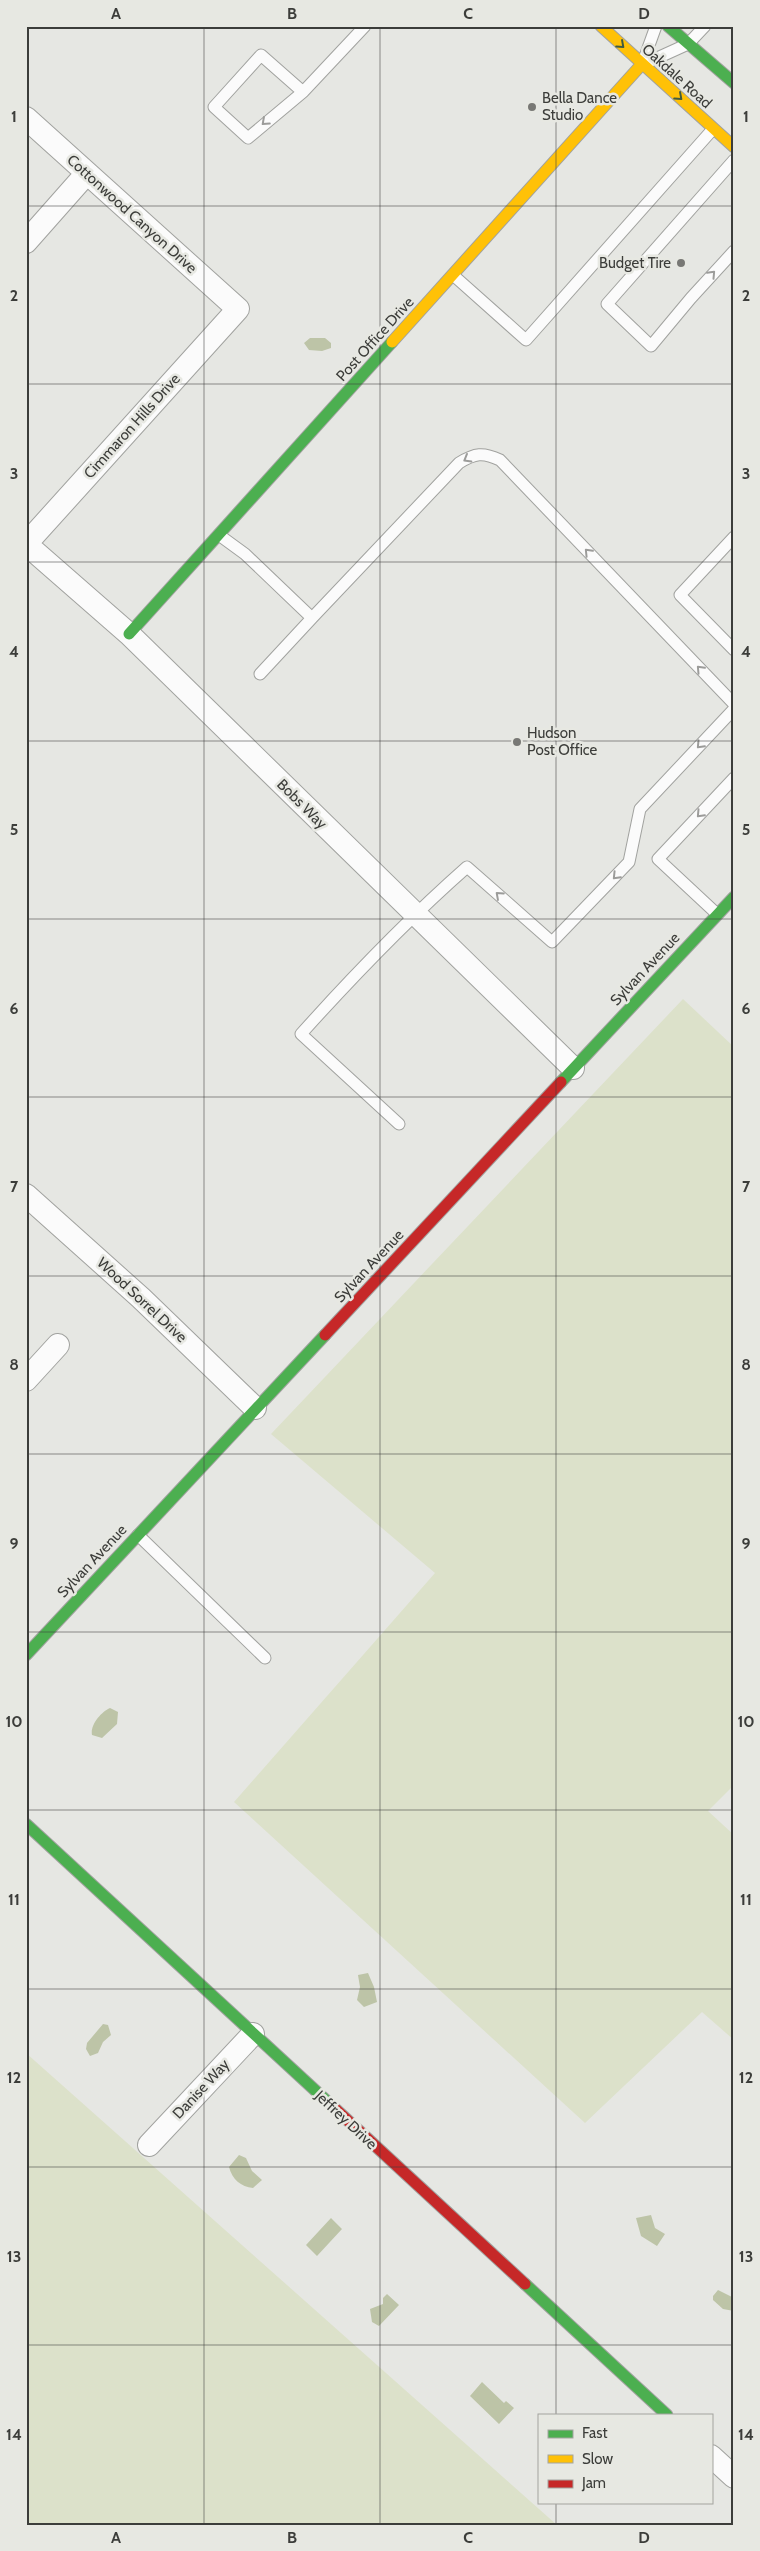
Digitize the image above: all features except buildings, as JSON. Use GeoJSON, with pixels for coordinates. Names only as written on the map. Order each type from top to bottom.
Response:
{"type":"FeatureCollection","features":[{"type":"Feature","properties":{"kind":"street","name":"Oakdale Road"},"geometry":{"type":"LineString","coordinates":[[600,26],[734,148]]}},
{"type":"Feature","properties":{"kind":"street","name":"Oakdale Road"},"geometry":{"type":"LineString","coordinates":[[668,26],[734,82]]}},
{"type":"Feature","properties":{"kind":"street","name":"Post Office Drive"},"geometry":{"type":"LineString","coordinates":[[129,634],[642,64]]}},
{"type":"Feature","properties":{"kind":"street","name":"Cottonwood Canyon Drive"},"geometry":{"type":"LineString","coordinates":[[26,118],[238,309]]}},
{"type":"Feature","properties":{"kind":"street"},"geometry":{"type":"LineString","coordinates":[[26,242],[88,174]]}},
{"type":"Feature","properties":{"kind":"street","name":"Cimmaron Hills Drive"},"geometry":{"type":"LineString","coordinates":[[26,544],[238,309]]}},
{"type":"Feature","properties":{"kind":"street","name":"Bobs Way"},"geometry":{"type":"LineString","coordinates":[[26,544],[129,634],[573,1068]]}},
{"type":"Feature","properties":{"kind":"street","name":"Sylvan Avenue"},"geometry":{"type":"LineString","coordinates":[[26,1655],[734,897]]}},
{"type":"Feature","properties":{"kind":"street","name":"Wood Sorrel Drive"},"geometry":{"type":"LineString","coordinates":[[26,1195],[141,1298],[255,1408]]}},
{"type":"Feature","properties":{"kind":"street"},"geometry":{"type":"LineString","coordinates":[[26,1380],[58,1346]]}},
{"type":"Feature","properties":{"kind":"street","name":"Jeffrey Drive"},"geometry":{"type":"LineString","coordinates":[[26,1824],[665,2414]]}},
{"type":"Feature","properties":{"kind":"street","name":"Danise Way"},"geometry":{"type":"LineString","coordinates":[[149,2145],[253,2034]]}},
{"type":"Feature","properties":{"kind":"street"},"geometry":{"type":"LineString","coordinates":[[712,2457],[734,2477]]}},
{"type":"Feature","properties":{"kind":"lane"},"geometry":{"type":"LineString","coordinates":[[303,92],[261,55],[214,107],[248,138],[303,92],[365,26]]}},
{"type":"Feature","properties":{"kind":"lane"},"geometry":{"type":"LineString","coordinates":[[642,64],[656,26]]}},
{"type":"Feature","properties":{"kind":"lane"},"geometry":{"type":"LineString","coordinates":[[642,64],[688,44],[705,26]]}},
{"type":"Feature","properties":{"kind":"lane"},"geometry":{"type":"LineString","coordinates":[[453,275],[526,340],[713,129]]}},
{"type":"Feature","properties":{"kind":"lane"},"geometry":{"type":"LineString","coordinates":[[734,160],[607,304],[651,346],[734,251]]}},
{"type":"Feature","properties":{"kind":"lane"},"geometry":{"type":"LineString","coordinates":[[260,674],[459,463],[473,454],[486,453],[500,460],[734,704]]}},
{"type":"Feature","properties":{"kind":"lane"},"geometry":{"type":"LineString","coordinates":[[219,535],[244,554],[312,618]]}},
{"type":"Feature","properties":{"kind":"lane"},"geometry":{"type":"LineString","coordinates":[[734,537],[680,595],[734,650]]}},
{"type":"Feature","properties":{"kind":"lane"},"geometry":{"type":"LineString","coordinates":[[399,1124],[301,1034],[348,981],[414,914],[467,867],[552,942],[629,862],[640,809],[734,709]]}},
{"type":"Feature","properties":{"kind":"lane"},"geometry":{"type":"LineString","coordinates":[[718,914],[658,859],[734,778]]}},
{"type":"Feature","properties":{"kind":"lane"},"geometry":{"type":"LineString","coordinates":[[138,1535],[265,1658]]}},
{"type":"Feature","properties":{"kind":"shaded area"},"geometry":{"type":"Polygon","coordinates":[[[310,338],[325,338],[331,343],[331,348],[322,351],[309,350],[304,343],[310,338]]]}},
{"type":"Feature","properties":{"kind":"shaded area"},"geometry":{"type":"Polygon","coordinates":[[[683,999],[734,1047],[734,1785],[708,1811],[734,1835],[734,2040],[702,2012],[585,2123],[234,1802],[435,1573],[271,1434],[683,999]]]}},
{"type":"Feature","properties":{"kind":"shaded area"},"geometry":{"type":"Polygon","coordinates":[[[110,1708],[118,1712],[117,1724],[102,1738],[92,1735],[97,1719],[110,1708]]]}},
{"type":"Feature","properties":{"kind":"shaded area"},"geometry":{"type":"Polygon","coordinates":[[[368,1973],[374,1987],[377,2002],[364,2007],[357,2000],[360,1987],[358,1975],[368,1973]]]}},
{"type":"Feature","properties":{"kind":"shaded area"},"geometry":{"type":"Polygon","coordinates":[[[103,2024],[108,2025],[111,2035],[103,2042],[98,2053],[90,2056],[86,2049],[87,2043],[103,2024]]]}},
{"type":"Feature","properties":{"kind":"shaded area"},"geometry":{"type":"Polygon","coordinates":[[[26,2053],[557,2525],[26,2525],[26,2053]]]}},
{"type":"Feature","properties":{"kind":"shaded area"},"geometry":{"type":"Polygon","coordinates":[[[239,2155],[246,2158],[252,2171],[262,2180],[253,2188],[241,2184],[230,2171],[229,2167],[239,2155]]]}},
{"type":"Feature","properties":{"kind":"shaded area"},"geometry":{"type":"Polygon","coordinates":[[[651,2215],[655,2228],[665,2234],[657,2246],[641,2236],[636,2218],[651,2215]]]}},
{"type":"Feature","properties":{"kind":"shaded area"},"geometry":{"type":"Polygon","coordinates":[[[331,2218],[342,2229],[317,2256],[306,2245],[331,2218]]]}},
{"type":"Feature","properties":{"kind":"shaded area"},"geometry":{"type":"Polygon","coordinates":[[[718,2290],[734,2298],[734,2311],[723,2309],[713,2300],[713,2296],[718,2290]]]}},
{"type":"Feature","properties":{"kind":"shaded area"},"geometry":{"type":"Polygon","coordinates":[[[387,2294],[399,2305],[379,2326],[372,2322],[370,2309],[383,2304],[383,2298],[387,2294]]]}},
{"type":"Feature","properties":{"kind":"shaded area"},"geometry":{"type":"Polygon","coordinates":[[[482,2382],[504,2403],[506,2401],[514,2408],[499,2424],[470,2396],[482,2382]]]}},
{"type":"Feature","properties":{"kind":"traffic: fast"},"geometry":{"type":"LineString","coordinates":[[668,26],[734,83]]}},
{"type":"Feature","properties":{"kind":"traffic: fast"},"geometry":{"type":"LineString","coordinates":[[129,634],[392,342]]}},
{"type":"Feature","properties":{"kind":"traffic: fast"},"geometry":{"type":"LineString","coordinates":[[561,1082],[734,897]]}},
{"type":"Feature","properties":{"kind":"traffic: fast"},"geometry":{"type":"LineString","coordinates":[[26,1655],[325,1335]]}},
{"type":"Feature","properties":{"kind":"traffic: fast"},"geometry":{"type":"LineString","coordinates":[[26,1824],[330,2104]]}},
{"type":"Feature","properties":{"kind":"traffic: fast"},"geometry":{"type":"LineString","coordinates":[[525,2284],[666,2414]]}},
{"type":"Feature","properties":{"kind":"traffic: slow"},"geometry":{"type":"LineString","coordinates":[[601,26],[734,147]]}},
{"type":"Feature","properties":{"kind":"traffic: slow"},"geometry":{"type":"LineString","coordinates":[[392,342],[642,64]]}},
{"type":"Feature","properties":{"kind":"traffic: jam"},"geometry":{"type":"LineString","coordinates":[[325,1335],[561,1082]]}},
{"type":"Feature","properties":{"kind":"traffic: jam"},"geometry":{"type":"LineString","coordinates":[[330,2104],[525,2284]]}},
{"type":"Feature","properties":{"kind":"place","name":"Bella Dance Studio"},"geometry":{"type":"Point","coordinates":[532,107]}},
{"type":"Feature","properties":{"kind":"place","name":"Budget Tire"},"geometry":{"type":"Point","coordinates":[681,263]}},
{"type":"Feature","properties":{"kind":"place","name":"Hudson Post Office"},"geometry":{"type":"Point","coordinates":[517,742]}}]}
